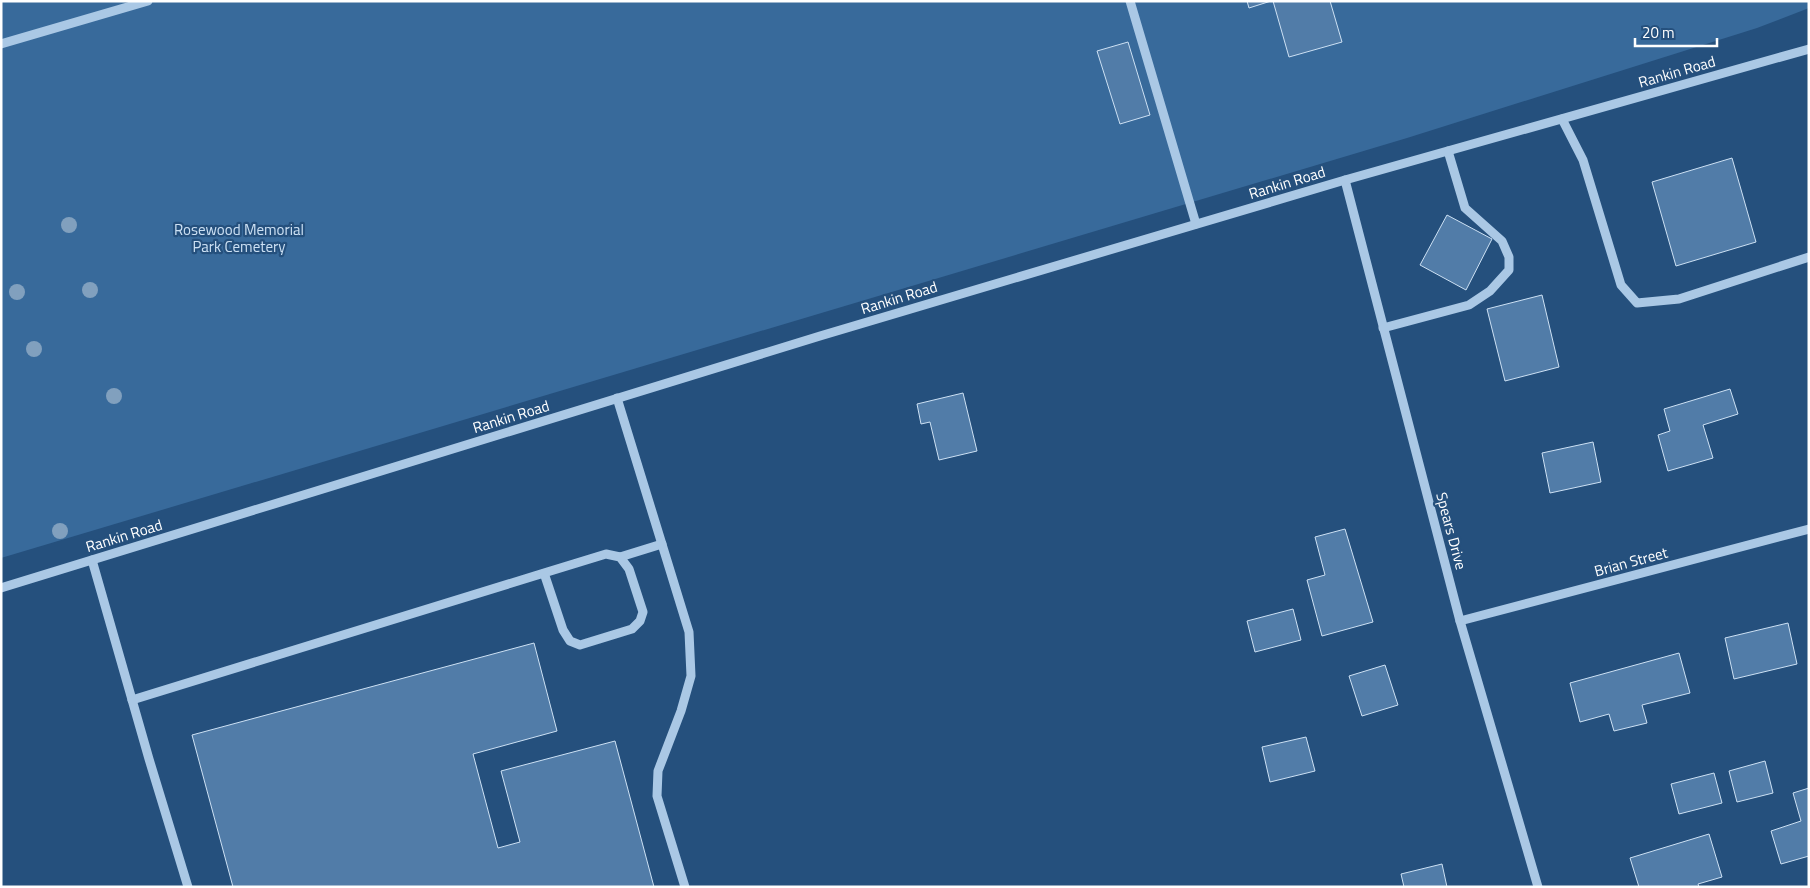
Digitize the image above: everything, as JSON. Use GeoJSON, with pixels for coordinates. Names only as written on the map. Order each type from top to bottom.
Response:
{"type":"FeatureCollection","features":[{"type":"Feature","properties":{"kind":"street"},"geometry":{"type":"LineString","coordinates":[[1,44],[148,1]]}},
{"type":"Feature","properties":{"kind":"street"},"geometry":{"type":"LineString","coordinates":[[1130,1],[1196,224]]}},
{"type":"Feature","properties":{"kind":"street","name":"Rankin Road"},"geometry":{"type":"LineString","coordinates":[[1,588],[820,336],[1345,180],[1809,49]]}},
{"type":"Feature","properties":{"kind":"street"},"geometry":{"type":"LineString","coordinates":[[1562,119],[1583,160],[1621,285],[1637,303],[1679,300],[1809,258]]}},
{"type":"Feature","properties":{"kind":"street"},"geometry":{"type":"LineString","coordinates":[[1383,328],[1469,305],[1490,291],[1509,270],[1510,257],[1502,240],[1465,208],[1448,151]]}},
{"type":"Feature","properties":{"kind":"street","name":"Spears Drive"},"geometry":{"type":"LineString","coordinates":[[1345,180],[1460,621],[1538,887]]}},
{"type":"Feature","properties":{"kind":"street"},"geometry":{"type":"LineString","coordinates":[[617,398],[689,632],[691,676],[681,711],[658,771],[657,796],[685,887]]}},
{"type":"Feature","properties":{"kind":"street","name":"Brian Street"},"geometry":{"type":"LineString","coordinates":[[1460,621],[1809,529]]}},
{"type":"Feature","properties":{"kind":"street"},"geometry":{"type":"LineString","coordinates":[[132,700],[606,554],[620,557],[662,544]]}},
{"type":"Feature","properties":{"kind":"street"},"geometry":{"type":"LineString","coordinates":[[544,573],[563,630],[570,642],[580,645],[632,629],[640,621],[643,612],[629,569],[620,557]]}},
{"type":"Feature","properties":{"kind":"street"},"geometry":{"type":"LineString","coordinates":[[92,560],[188,887]]}},
{"type":"Feature","properties":{"kind":"green space","name":"Rosewood Memorial Park Cemetery"},"geometry":{"type":"Polygon","coordinates":[[[1,1],[1809,1],[1809,8],[1757,28],[1407,138],[1,558],[1,1]]]}},
{"type":"Feature","properties":{"kind":"building"},"geometry":{"type":"Polygon","coordinates":[[[1247,1],[1271,1],[1249,8],[1247,1]]]}},
{"type":"Feature","properties":{"kind":"building"},"geometry":{"type":"Polygon","coordinates":[[[1273,1],[1330,1],[1342,42],[1289,57],[1273,1]]]}},
{"type":"Feature","properties":{"kind":"building"},"geometry":{"type":"Polygon","coordinates":[[[1128,42],[1150,115],[1120,124],[1097,51],[1128,42]]]}},
{"type":"Feature","properties":{"kind":"building"},"geometry":{"type":"Polygon","coordinates":[[[1732,158],[1756,242],[1676,266],[1652,182],[1732,158]]]}},
{"type":"Feature","properties":{"kind":"building"},"geometry":{"type":"Polygon","coordinates":[[[1447,215],[1492,239],[1466,290],[1420,265],[1447,215]]]}},
{"type":"Feature","properties":{"kind":"building"},"geometry":{"type":"Polygon","coordinates":[[[1542,295],[1559,367],[1505,381],[1487,309],[1542,295]]]}},
{"type":"Feature","properties":{"kind":"building"},"geometry":{"type":"Polygon","coordinates":[[[1730,389],[1738,414],[1703,425],[1713,458],[1668,471],[1658,435],[1670,431],[1664,409],[1730,389]]]}},
{"type":"Feature","properties":{"kind":"building"},"geometry":{"type":"Polygon","coordinates":[[[963,393],[977,451],[939,460],[930,422],[921,424],[917,404],[963,393]]]}},
{"type":"Feature","properties":{"kind":"building"},"geometry":{"type":"Polygon","coordinates":[[[1593,442],[1601,482],[1550,493],[1542,453],[1593,442]]]}},
{"type":"Feature","properties":{"kind":"building"},"geometry":{"type":"Polygon","coordinates":[[[1345,529],[1373,622],[1322,636],[1307,580],[1325,575],[1315,537],[1345,529]]]}},
{"type":"Feature","properties":{"kind":"building"},"geometry":{"type":"Polygon","coordinates":[[[1293,609],[1301,640],[1255,652],[1247,621],[1293,609]]]}},
{"type":"Feature","properties":{"kind":"building"},"geometry":{"type":"Polygon","coordinates":[[[1788,623],[1797,664],[1734,679],[1725,638],[1788,623]]]}},
{"type":"Feature","properties":{"kind":"building"},"geometry":{"type":"Polygon","coordinates":[[[534,643],[557,731],[473,754],[498,848],[520,842],[501,771],[615,741],[654,887],[233,887],[192,735],[534,643]]]}},
{"type":"Feature","properties":{"kind":"building"},"geometry":{"type":"Polygon","coordinates":[[[1679,653],[1690,693],[1642,705],[1647,723],[1614,731],[1609,714],[1580,722],[1570,683],[1679,653]]]}},
{"type":"Feature","properties":{"kind":"building"},"geometry":{"type":"Polygon","coordinates":[[[1385,665],[1398,705],[1362,716],[1349,676],[1385,665]]]}},
{"type":"Feature","properties":{"kind":"building"},"geometry":{"type":"Polygon","coordinates":[[[1306,737],[1315,771],[1270,782],[1262,747],[1306,737]]]}},
{"type":"Feature","properties":{"kind":"building"},"geometry":{"type":"Polygon","coordinates":[[[1765,761],[1773,793],[1737,802],[1729,771],[1765,761]]]}},
{"type":"Feature","properties":{"kind":"building"},"geometry":{"type":"Polygon","coordinates":[[[1714,773],[1722,803],[1679,814],[1671,784],[1714,773]]]}},
{"type":"Feature","properties":{"kind":"building"},"geometry":{"type":"Polygon","coordinates":[[[1809,788],[1809,856],[1781,864],[1771,831],[1801,821],[1793,793],[1809,788]]]}},
{"type":"Feature","properties":{"kind":"building"},"geometry":{"type":"Polygon","coordinates":[[[1709,834],[1722,877],[1698,884],[1699,887],[1639,887],[1630,858],[1709,834]]]}},
{"type":"Feature","properties":{"kind":"building"},"geometry":{"type":"Polygon","coordinates":[[[1442,864],[1447,887],[1404,887],[1401,874],[1442,864]]]}}]}
